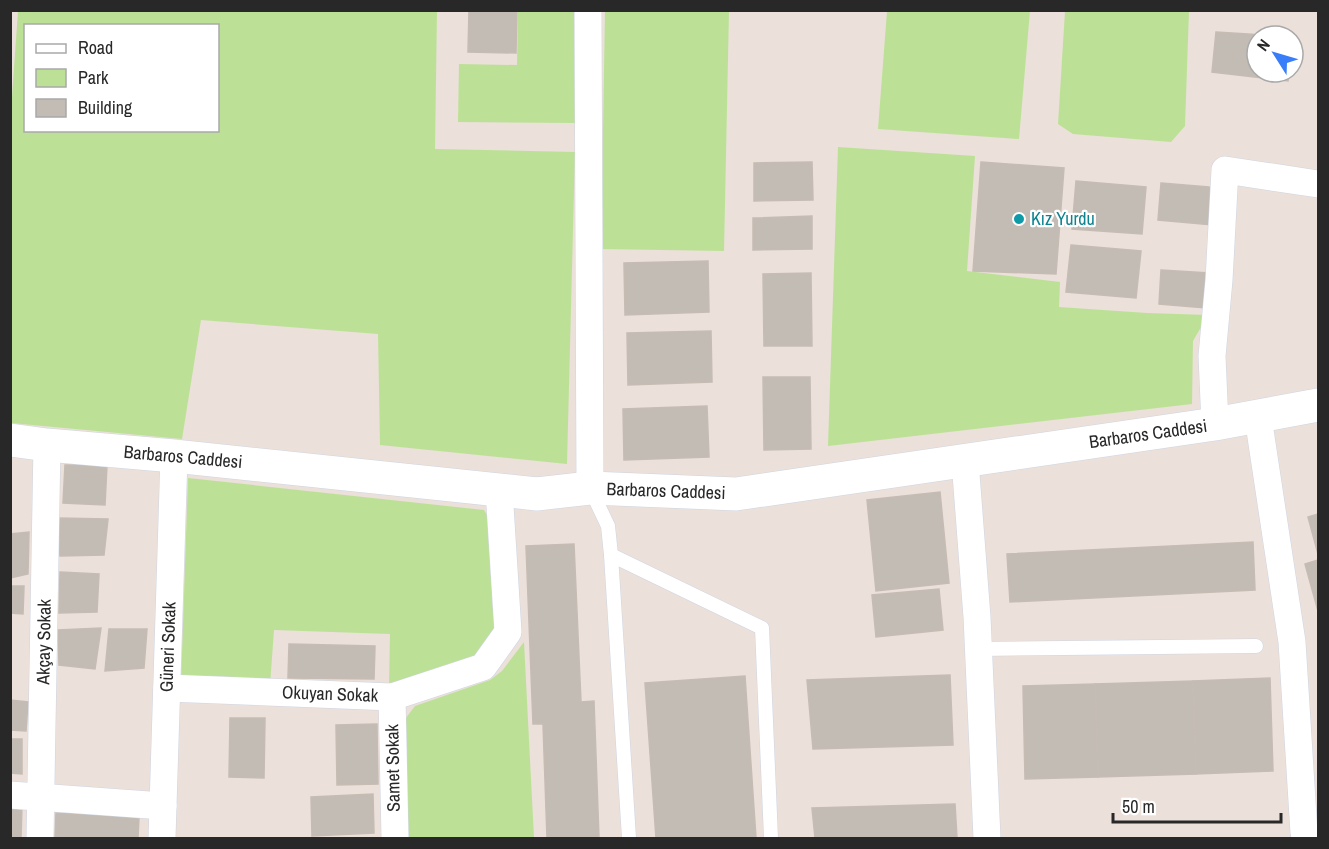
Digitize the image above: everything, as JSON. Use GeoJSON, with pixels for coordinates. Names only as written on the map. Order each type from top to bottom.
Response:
{"type":"FeatureCollection","features":[{"type":"Feature","properties":{"kind":"street"},"geometry":{"type":"LineString","coordinates":[[588,10],[590,488]]}},
{"type":"Feature","properties":{"kind":"street"},"geometry":{"type":"LineString","coordinates":[[1215,424],[1212,356],[1225,171],[1318,184]]}},
{"type":"Feature","properties":{"kind":"street","name":"Barbaros Caddesi"},"geometry":{"type":"LineString","coordinates":[[10,440],[537,494],[590,488],[736,494],[1215,424],[1318,405]]}},
{"type":"Feature","properties":{"kind":"street"},"geometry":{"type":"LineString","coordinates":[[1258,417],[1292,642],[1304,833],[1308,838]]}},
{"type":"Feature","properties":{"kind":"street","name":"Akçay Sokak"},"geometry":{"type":"LineString","coordinates":[[40,838],[47,445]]}},
{"type":"Feature","properties":{"kind":"street","name":"Güneri Sokak"},"geometry":{"type":"LineString","coordinates":[[162,838],[174,456]]}},
{"type":"Feature","properties":{"kind":"street"},"geometry":{"type":"LineString","coordinates":[[965,461],[978,649],[987,838]]}},
{"type":"Feature","properties":{"kind":"street","name":"Okuyan Sokak"},"geometry":{"type":"LineString","coordinates":[[166,688],[392,697],[483,666],[508,632],[499,490]]}},
{"type":"Feature","properties":{"kind":"street","name":"Samet Sokak"},"geometry":{"type":"LineString","coordinates":[[392,697],[395,838]]}},
{"type":"Feature","properties":{"kind":"street"},"geometry":{"type":"LineString","coordinates":[[10,795],[163,806]]}},
{"type":"Feature","properties":{"kind":"lane"},"geometry":{"type":"LineString","coordinates":[[590,488],[608,526],[629,838]]}},
{"type":"Feature","properties":{"kind":"lane"},"geometry":{"type":"LineString","coordinates":[[611,555],[762,628],[771,838]]}},
{"type":"Feature","properties":{"kind":"lane"},"geometry":{"type":"LineString","coordinates":[[978,649],[1256,646]]}},
{"type":"Feature","properties":{"kind":"green space"},"geometry":{"type":"Polygon","coordinates":[[[18,11],[437,11],[435,149],[575,152],[567,464],[380,445],[378,334],[201,320],[182,439],[11,423],[10,125],[18,11]]]}},
{"type":"Feature","properties":{"kind":"green space"},"geometry":{"type":"Polygon","coordinates":[[[518,11],[577,11],[575,123],[458,122],[459,64],[517,65],[518,11]]]}},
{"type":"Feature","properties":{"kind":"green space"},"geometry":{"type":"Polygon","coordinates":[[[605,11],[729,11],[724,251],[601,249],[605,11]]]}},
{"type":"Feature","properties":{"kind":"green space"},"geometry":{"type":"Polygon","coordinates":[[[887,11],[1030,11],[1019,139],[878,129],[887,11]]]}},
{"type":"Feature","properties":{"kind":"green space"},"geometry":{"type":"Polygon","coordinates":[[[1065,11],[1189,11],[1185,126],[1171,142],[1073,134],[1058,124],[1065,11]]]}},
{"type":"Feature","properties":{"kind":"green space"},"geometry":{"type":"Polygon","coordinates":[[[838,147],[975,156],[967,271],[1060,282],[1059,307],[1208,315],[1193,341],[1192,404],[828,446],[838,147]]]}},
{"type":"Feature","properties":{"kind":"green space"},"geometry":{"type":"Polygon","coordinates":[[[188,478],[484,510],[494,528],[498,633],[482,656],[389,688],[390,634],[274,630],[270,685],[181,682],[188,478]]]}},
{"type":"Feature","properties":{"kind":"green space"},"geometry":{"type":"Polygon","coordinates":[[[524,642],[534,838],[405,838],[399,727],[415,706],[490,680],[502,671],[524,642]]]}},
{"type":"Feature","properties":{"kind":"building"},"geometry":{"type":"Polygon","coordinates":[[[469,10],[517,10],[516,53],[468,52],[469,10]]]}},
{"type":"Feature","properties":{"kind":"building"},"geometry":{"type":"Polygon","coordinates":[[[1216,32],[1245,34],[1245,76],[1212,72],[1216,32]]]}},
{"type":"Feature","properties":{"kind":"building"},"geometry":{"type":"Polygon","coordinates":[[[812,162],[813,200],[754,201],[754,163],[812,162]]]}},
{"type":"Feature","properties":{"kind":"building","name":"Kız Yurdu"},"geometry":{"type":"Polygon","coordinates":[[[981,162],[1064,168],[1056,274],[973,271],[981,162]]]}},
{"type":"Feature","properties":{"kind":"building"},"geometry":{"type":"Polygon","coordinates":[[[1076,181],[1146,187],[1142,234],[1072,229],[1076,181]]]}},
{"type":"Feature","properties":{"kind":"building"},"geometry":{"type":"Polygon","coordinates":[[[1161,183],[1209,187],[1216,194],[1213,225],[1158,220],[1161,183]]]}},
{"type":"Feature","properties":{"kind":"building"},"geometry":{"type":"Polygon","coordinates":[[[812,216],[812,249],[753,250],[753,218],[812,216]]]}},
{"type":"Feature","properties":{"kind":"building"},"geometry":{"type":"Polygon","coordinates":[[[1071,245],[1141,251],[1136,298],[1066,292],[1071,245]]]}},
{"type":"Feature","properties":{"kind":"building"},"geometry":{"type":"Polygon","coordinates":[[[708,261],[709,312],[625,315],[624,263],[708,261]]]}},
{"type":"Feature","properties":{"kind":"building"},"geometry":{"type":"Polygon","coordinates":[[[1161,270],[1209,273],[1206,308],[1159,304],[1161,270]]]}},
{"type":"Feature","properties":{"kind":"building"},"geometry":{"type":"Polygon","coordinates":[[[811,273],[812,346],[764,346],[763,274],[811,273]]]}},
{"type":"Feature","properties":{"kind":"building"},"geometry":{"type":"Polygon","coordinates":[[[711,331],[712,382],[628,385],[627,333],[711,331]]]}},
{"type":"Feature","properties":{"kind":"building"},"geometry":{"type":"Polygon","coordinates":[[[763,377],[810,377],[811,449],[764,450],[763,377]]]}},
{"type":"Feature","properties":{"kind":"building"},"geometry":{"type":"Polygon","coordinates":[[[707,406],[709,457],[624,460],[623,409],[707,406]]]}},
{"type":"Feature","properties":{"kind":"building"},"geometry":{"type":"Polygon","coordinates":[[[65,465],[107,465],[105,505],[63,503],[65,465]]]}},
{"type":"Feature","properties":{"kind":"building"},"geometry":{"type":"Polygon","coordinates":[[[940,492],[949,583],[876,591],[867,500],[940,492]]]}},
{"type":"Feature","properties":{"kind":"building"},"geometry":{"type":"Polygon","coordinates":[[[1318,514],[1318,554],[1308,517],[1318,514]]]}},
{"type":"Feature","properties":{"kind":"building"},"geometry":{"type":"Polygon","coordinates":[[[57,518],[108,519],[104,555],[60,556],[57,518]]]}},
{"type":"Feature","properties":{"kind":"building"},"geometry":{"type":"Polygon","coordinates":[[[29,532],[28,574],[10,578],[10,534],[29,532]]]}},
{"type":"Feature","properties":{"kind":"building"},"geometry":{"type":"Polygon","coordinates":[[[1253,542],[1255,590],[1010,602],[1007,554],[1253,542]]]}},
{"type":"Feature","properties":{"kind":"building"},"geometry":{"type":"Polygon","coordinates":[[[574,544],[581,702],[594,701],[599,838],[547,838],[543,724],[533,724],[526,546],[574,544]]]}},
{"type":"Feature","properties":{"kind":"building"},"geometry":{"type":"Polygon","coordinates":[[[1318,560],[1318,611],[1305,564],[1318,560]]]}},
{"type":"Feature","properties":{"kind":"building"},"geometry":{"type":"Polygon","coordinates":[[[60,572],[99,574],[97,612],[59,613],[60,572]]]}},
{"type":"Feature","properties":{"kind":"building"},"geometry":{"type":"Polygon","coordinates":[[[10,586],[24,586],[23,614],[10,613],[10,586]]]}},
{"type":"Feature","properties":{"kind":"building"},"geometry":{"type":"Polygon","coordinates":[[[939,589],[943,630],[876,637],[872,595],[939,589]]]}},
{"type":"Feature","properties":{"kind":"building"},"geometry":{"type":"Polygon","coordinates":[[[101,628],[95,669],[59,665],[58,630],[101,628]]]}},
{"type":"Feature","properties":{"kind":"building"},"geometry":{"type":"Polygon","coordinates":[[[109,629],[147,629],[144,668],[105,671],[109,629]]]}},
{"type":"Feature","properties":{"kind":"building"},"geometry":{"type":"Polygon","coordinates":[[[289,644],[375,646],[374,679],[288,678],[289,644]]]}},
{"type":"Feature","properties":{"kind":"building"},"geometry":{"type":"Polygon","coordinates":[[[950,675],[953,745],[813,749],[807,680],[950,675]]]}},
{"type":"Feature","properties":{"kind":"building"},"geometry":{"type":"Polygon","coordinates":[[[745,676],[756,838],[656,838],[645,683],[745,676]]]}},
{"type":"Feature","properties":{"kind":"building"},"geometry":{"type":"Polygon","coordinates":[[[1270,678],[1273,771],[1196,774],[1193,681],[1270,678]]]}},
{"type":"Feature","properties":{"kind":"building"},"geometry":{"type":"Polygon","coordinates":[[[1193,681],[1196,774],[1098,777],[1095,684],[1193,681]]]}},
{"type":"Feature","properties":{"kind":"building"},"geometry":{"type":"Polygon","coordinates":[[[1095,684],[1098,777],[1025,779],[1023,686],[1095,684]]]}},
{"type":"Feature","properties":{"kind":"building"},"geometry":{"type":"Polygon","coordinates":[[[10,700],[28,702],[26,731],[10,730],[10,700]]]}},
{"type":"Feature","properties":{"kind":"building"},"geometry":{"type":"Polygon","coordinates":[[[230,718],[265,718],[264,778],[229,777],[230,718]]]}},
{"type":"Feature","properties":{"kind":"building"},"geometry":{"type":"Polygon","coordinates":[[[377,724],[378,784],[337,785],[336,725],[377,724]]]}},
{"type":"Feature","properties":{"kind":"building"},"geometry":{"type":"Polygon","coordinates":[[[10,739],[22,739],[22,774],[10,773],[10,739]]]}},
{"type":"Feature","properties":{"kind":"building"},"geometry":{"type":"Polygon","coordinates":[[[373,794],[374,833],[312,836],[311,797],[373,794]]]}},
{"type":"Feature","properties":{"kind":"building"},"geometry":{"type":"Polygon","coordinates":[[[10,804],[22,804],[21,838],[10,838],[10,804]]]}},
{"type":"Feature","properties":{"kind":"building"},"geometry":{"type":"Polygon","coordinates":[[[955,804],[957,838],[815,838],[812,808],[955,804]]]}},
{"type":"Feature","properties":{"kind":"building"},"geometry":{"type":"Polygon","coordinates":[[[56,813],[139,817],[138,838],[55,838],[56,813]]]}},
{"type":"Feature","properties":{"kind":"place","name":"Kız Yurdu"},"geometry":{"type":"Point","coordinates":[1019,219]}}]}
